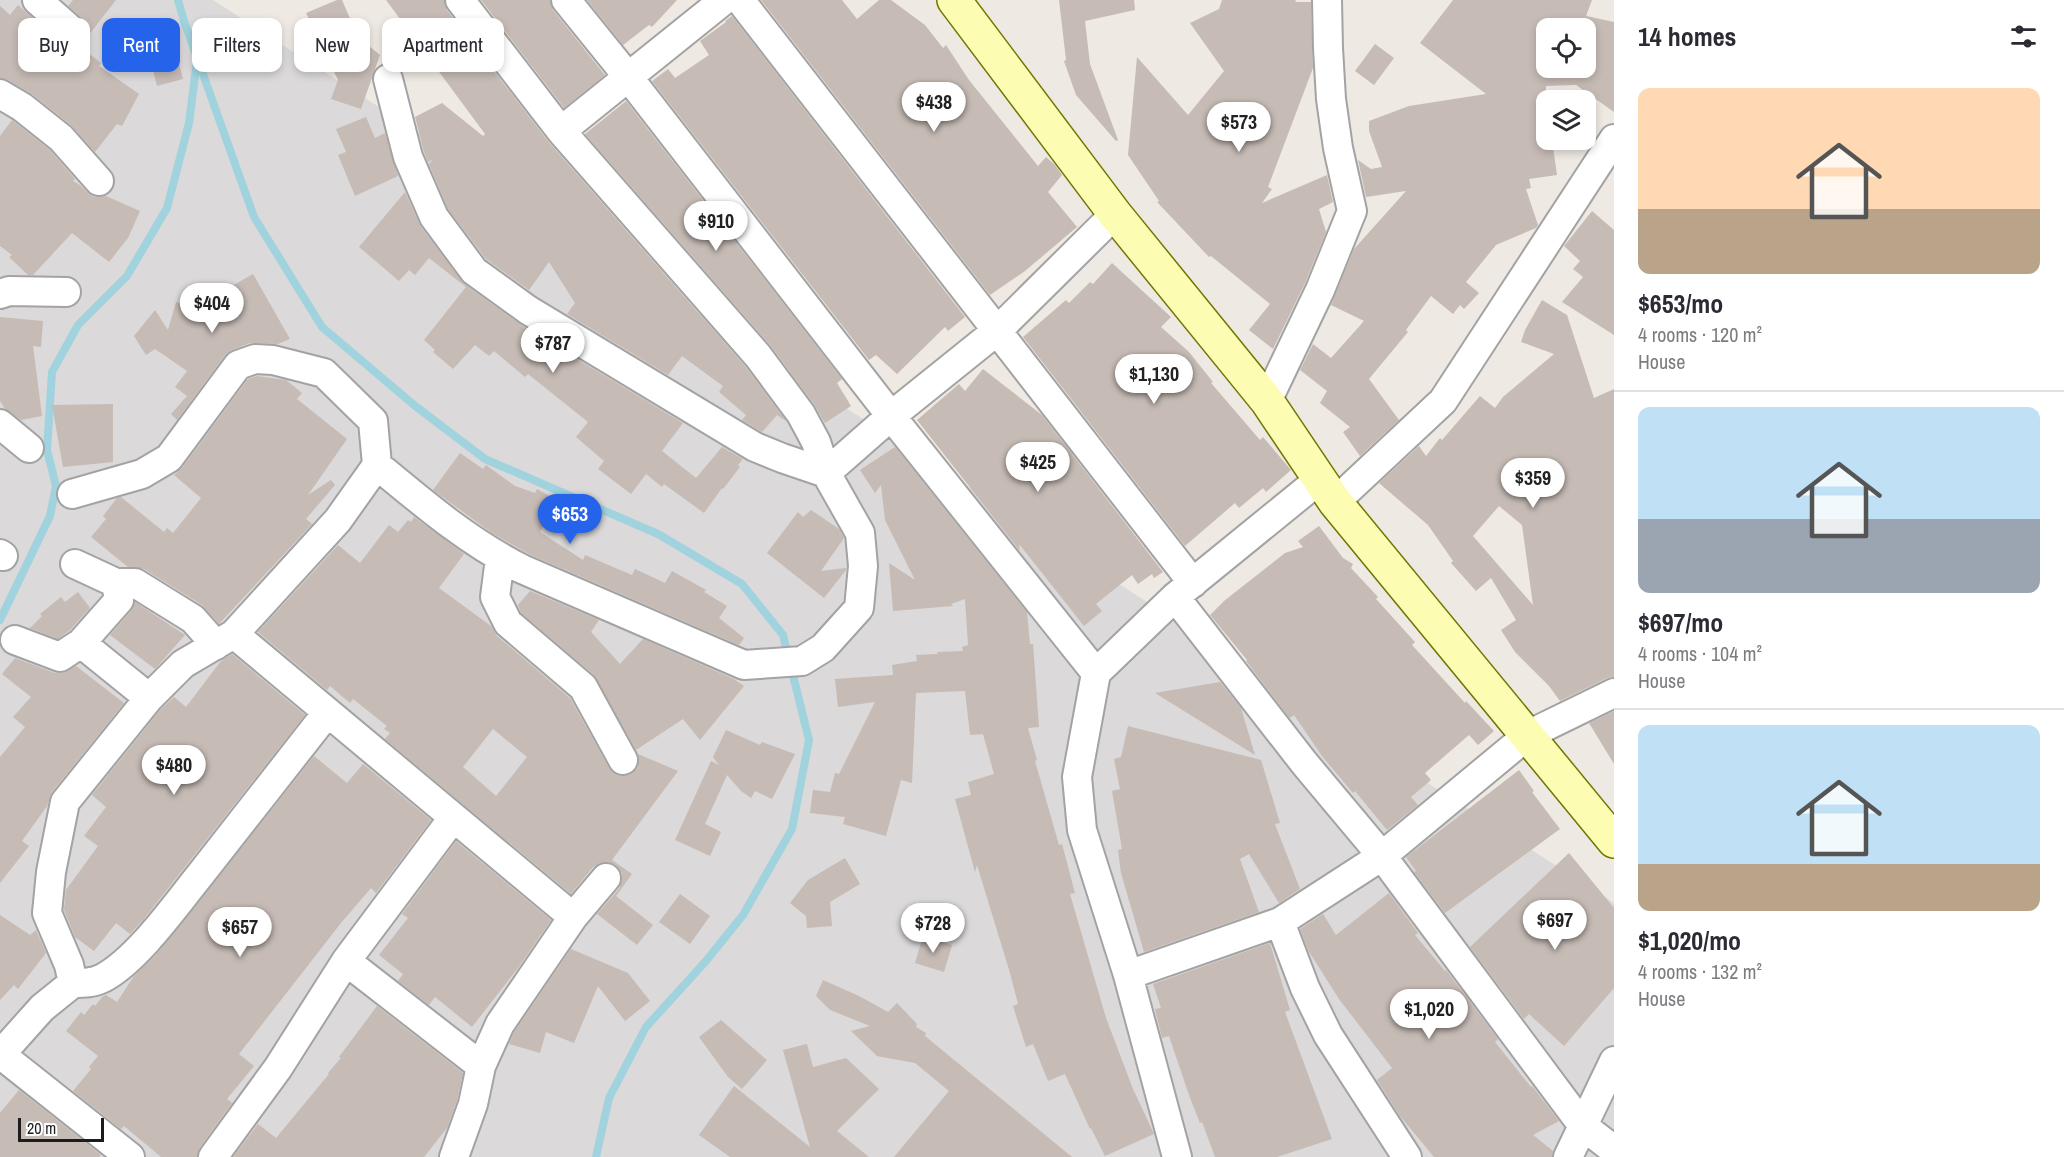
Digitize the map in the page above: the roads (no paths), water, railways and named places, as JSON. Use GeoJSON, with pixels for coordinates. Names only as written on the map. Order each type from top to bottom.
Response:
{"type":"FeatureCollection","features":[{"type":"Feature","properties":{"kind":"street"},"geometry":{"type":"LineString","coordinates":[[37,0],[57,18]]}},
{"type":"Feature","properties":{"kind":"street"},"geometry":{"type":"LineString","coordinates":[[377,465],[441,519],[500,558],[744,665],[802,661],[823,648],[859,608],[863,566],[860,532],[826,473],[816,442],[801,414],[758,356],[561,131],[460,0]]}},
{"type":"Feature","properties":{"kind":"street"},"geometry":{"type":"LineString","coordinates":[[566,0],[891,416],[1096,672]]}},
{"type":"Feature","properties":{"kind":"street"},"geometry":{"type":"LineString","coordinates":[[561,131],[724,0]]}},
{"type":"Feature","properties":{"kind":"street"},"geometry":{"type":"LineString","coordinates":[[740,0],[998,330],[1305,764],[1382,856],[1583,1126],[1614,1150]]}},
{"type":"Feature","properties":{"kind":"street"},"geometry":{"type":"LineString","coordinates":[[954,0],[1115,214],[1267,400],[1327,490],[1614,841]]}},
{"type":"Feature","properties":{"kind":"street"},"geometry":{"type":"LineString","coordinates":[[1267,400],[1320,290],[1352,211],[1338,148],[1331,99],[1327,0]]}},
{"type":"Feature","properties":{"kind":"street"},"geometry":{"type":"LineString","coordinates":[[388,79],[408,157],[434,217],[474,271],[528,310],[755,447],[826,473]]}},
{"type":"Feature","properties":{"kind":"street"},"geometry":{"type":"LineString","coordinates":[[0,94],[22,107],[61,138],[99,182]]}},
{"type":"Feature","properties":{"kind":"street"},"geometry":{"type":"LineString","coordinates":[[1177,1157],[1128,975],[1083,830],[1077,777],[1096,672],[1184,590],[1327,490],[1443,401],[1614,139]]}},
{"type":"Feature","properties":{"kind":"street"},"geometry":{"type":"LineString","coordinates":[[826,473],[891,416],[998,330],[1115,214]]}},
{"type":"Feature","properties":{"kind":"street"},"geometry":{"type":"LineString","coordinates":[[0,294],[9,291],[66,292]]}},
{"type":"Feature","properties":{"kind":"street"},"geometry":{"type":"LineString","coordinates":[[72,494],[142,474],[169,458],[238,365],[255,359],[273,360],[324,373],[373,421],[377,465],[338,520],[225,639],[183,664],[149,698],[65,802],[51,872],[47,913],[69,965],[73,983]]}},
{"type":"Feature","properties":{"kind":"street"},"geometry":{"type":"LineString","coordinates":[[0,424],[29,448]]}},
{"type":"Feature","properties":{"kind":"street"},"geometry":{"type":"LineString","coordinates":[[500,558],[495,597],[508,623],[583,687],[623,760]]}},
{"type":"Feature","properties":{"kind":"street"},"geometry":{"type":"LineString","coordinates":[[75,564],[116,583],[135,583],[225,639],[327,713],[573,917]]}},
{"type":"Feature","properties":{"kind":"street"},"geometry":{"type":"LineString","coordinates":[[15,640],[60,657],[81,643],[119,600],[116,583]]}},
{"type":"Feature","properties":{"kind":"street"},"geometry":{"type":"LineString","coordinates":[[81,643],[149,698]]}},
{"type":"Feature","properties":{"kind":"street"},"geometry":{"type":"LineString","coordinates":[[1128,975],[1280,922],[1382,856],[1528,735],[1614,693]]}},
{"type":"Feature","properties":{"kind":"street"},"geometry":{"type":"LineString","coordinates":[[130,1157],[0,1054],[42,1008],[73,983],[87,984],[104,978],[141,946],[170,913],[327,713]]}},
{"type":"Feature","properties":{"kind":"street"},"geometry":{"type":"LineString","coordinates":[[213,1157],[278,1068],[346,961],[453,818]]}},
{"type":"Feature","properties":{"kind":"street"},"geometry":{"type":"LineString","coordinates":[[454,1157],[473,1104],[481,1066],[500,1024],[573,917],[606,878]]}},
{"type":"Feature","properties":{"kind":"street"},"geometry":{"type":"LineString","coordinates":[[1280,922],[1305,988],[1329,1035],[1407,1157]]}},
{"type":"Feature","properties":{"kind":"street"},"geometry":{"type":"LineString","coordinates":[[346,961],[481,1066]]}},
{"type":"Feature","properties":{"kind":"street"},"geometry":{"type":"LineString","coordinates":[[1568,1157],[1614,1061]]}},
{"type":"Feature","properties":{"kind":"waterway"},"geometry":{"type":"LineString","coordinates":[[178,0],[254,217],[322,327],[414,405],[485,459],[658,534],[742,584],[783,635],[809,740],[792,829],[743,915],[706,961],[646,1027],[609,1098],[596,1157]]}},
{"type":"Feature","properties":{"kind":"waterway"},"geometry":{"type":"LineString","coordinates":[[0,620],[50,516],[56,486],[47,450],[52,372],[78,325],[127,276],[167,208],[189,123],[195,72]]}}]}
